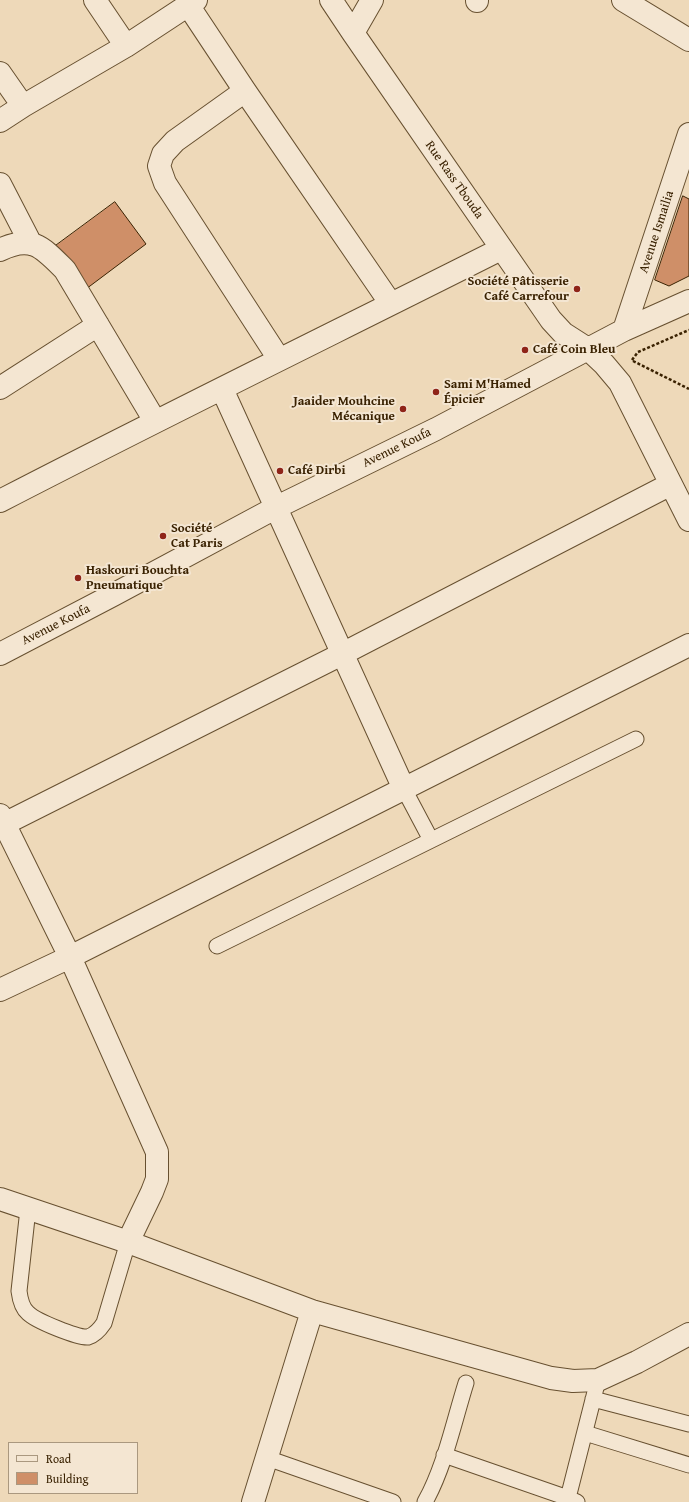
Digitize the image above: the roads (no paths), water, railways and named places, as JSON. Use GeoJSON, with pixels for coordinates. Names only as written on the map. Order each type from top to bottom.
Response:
{"type":"FeatureCollection","features":[{"type":"Feature","properties":{"kind":"street"},"geometry":{"type":"LineString","coordinates":[[95,0],[126,46]]}},
{"type":"Feature","properties":{"kind":"street","name":"Rue Rass Tbouda"},"geometry":{"type":"LineString","coordinates":[[332,0],[353,33],[550,320],[563,333],[588,349],[604,364],[620,384],[689,520]]}},
{"type":"Feature","properties":{"kind":"street"},"geometry":{"type":"LineString","coordinates":[[353,33],[372,0]]}},
{"type":"Feature","properties":{"kind":"street"},"geometry":{"type":"LineString","coordinates":[[623,0],[689,40]]}},
{"type":"Feature","properties":{"kind":"street"},"geometry":{"type":"LineString","coordinates":[[0,121],[126,46],[192,3],[245,91],[391,304]]}},
{"type":"Feature","properties":{"kind":"street"},"geometry":{"type":"LineString","coordinates":[[0,73],[23,106]]}},
{"type":"Feature","properties":{"kind":"street"},"geometry":{"type":"LineString","coordinates":[[245,91],[175,141],[163,154],[159,166],[165,183],[279,359]]}},
{"type":"Feature","properties":{"kind":"street","name":"Avenue Ismailia"},"geometry":{"type":"LineString","coordinates":[[624,330],[689,134]]}},
{"type":"Feature","properties":{"kind":"street"},"geometry":{"type":"LineString","coordinates":[[0,184],[31,244]]}},
{"type":"Feature","properties":{"kind":"street"},"geometry":{"type":"LineString","coordinates":[[0,250],[17,243],[31,244],[46,251],[65,270],[156,421]]}},
{"type":"Feature","properties":{"kind":"street"},"geometry":{"type":"LineString","coordinates":[[0,501],[279,359],[501,249]]}},
{"type":"Feature","properties":{"kind":"street","name":"Avenue Koufa"},"geometry":{"type":"LineString","coordinates":[[0,654],[113,596],[277,507],[436,429],[624,330],[689,301]]}},
{"type":"Feature","properties":{"kind":"street"},"geometry":{"type":"LineString","coordinates":[[0,388],[98,325]]}},
{"type":"Feature","properties":{"kind":"street"},"geometry":{"type":"LineString","coordinates":[[222,389],[404,789]]}},
{"type":"Feature","properties":{"kind":"street"},"geometry":{"type":"LineString","coordinates":[[128,1242],[157,1179],[157,1152],[70,958],[1,821],[342,654],[671,484]]}},
{"type":"Feature","properties":{"kind":"street"},"geometry":{"type":"LineString","coordinates":[[0,990],[70,958],[689,645]]}},
{"type":"Feature","properties":{"kind":"street"},"geometry":{"type":"LineString","coordinates":[[0,1199],[128,1242],[312,1311],[551,1378],[572,1381],[596,1390],[637,1362],[689,1334]]}},
{"type":"Feature","properties":{"kind":"street"},"geometry":{"type":"LineString","coordinates":[[253,1502],[312,1311]]}},
{"type":"Feature","properties":{"kind":"lane"},"geometry":{"type":"LineString","coordinates":[[217,946],[636,740]]}},
{"type":"Feature","properties":{"kind":"lane"},"geometry":{"type":"LineString","coordinates":[[404,789],[431,840]]}},
{"type":"Feature","properties":{"kind":"lane"},"geometry":{"type":"LineString","coordinates":[[28,1209],[19,1291],[20,1302],[26,1313],[36,1319],[80,1337],[89,1336],[96,1332],[104,1323],[128,1242]]}},
{"type":"Feature","properties":{"kind":"lane"},"geometry":{"type":"LineString","coordinates":[[425,1502],[432,1490],[444,1456],[466,1383]]}},
{"type":"Feature","properties":{"kind":"lane"},"geometry":{"type":"LineString","coordinates":[[444,1456],[572,1500],[584,1433],[596,1390],[689,1424]]}},
{"type":"Feature","properties":{"kind":"lane"},"geometry":{"type":"LineString","coordinates":[[584,1433],[689,1465]]}},
{"type":"Feature","properties":{"kind":"lane"},"geometry":{"type":"LineString","coordinates":[[267,1458],[393,1502]]}},
{"type":"Feature","properties":{"kind":"place","name":"Société Pâtisserie Café Carrefour"},"geometry":{"type":"Point","coordinates":[577,289]}},
{"type":"Feature","properties":{"kind":"place","name":"Café Coin Bleu"},"geometry":{"type":"Point","coordinates":[525,350]}},
{"type":"Feature","properties":{"kind":"place","name":"Sami M'Hamed Épicier"},"geometry":{"type":"Point","coordinates":[436,392]}},
{"type":"Feature","properties":{"kind":"place","name":"Jaaider Mouhcine Mécanique"},"geometry":{"type":"Point","coordinates":[403,409]}},
{"type":"Feature","properties":{"kind":"place","name":"Café Dirbi"},"geometry":{"type":"Point","coordinates":[280,471]}},
{"type":"Feature","properties":{"kind":"place","name":"Société Cat Paris"},"geometry":{"type":"Point","coordinates":[163,536]}},
{"type":"Feature","properties":{"kind":"place","name":"Haskouri Bouchta Pneumatique"},"geometry":{"type":"Point","coordinates":[78,578]}}]}
